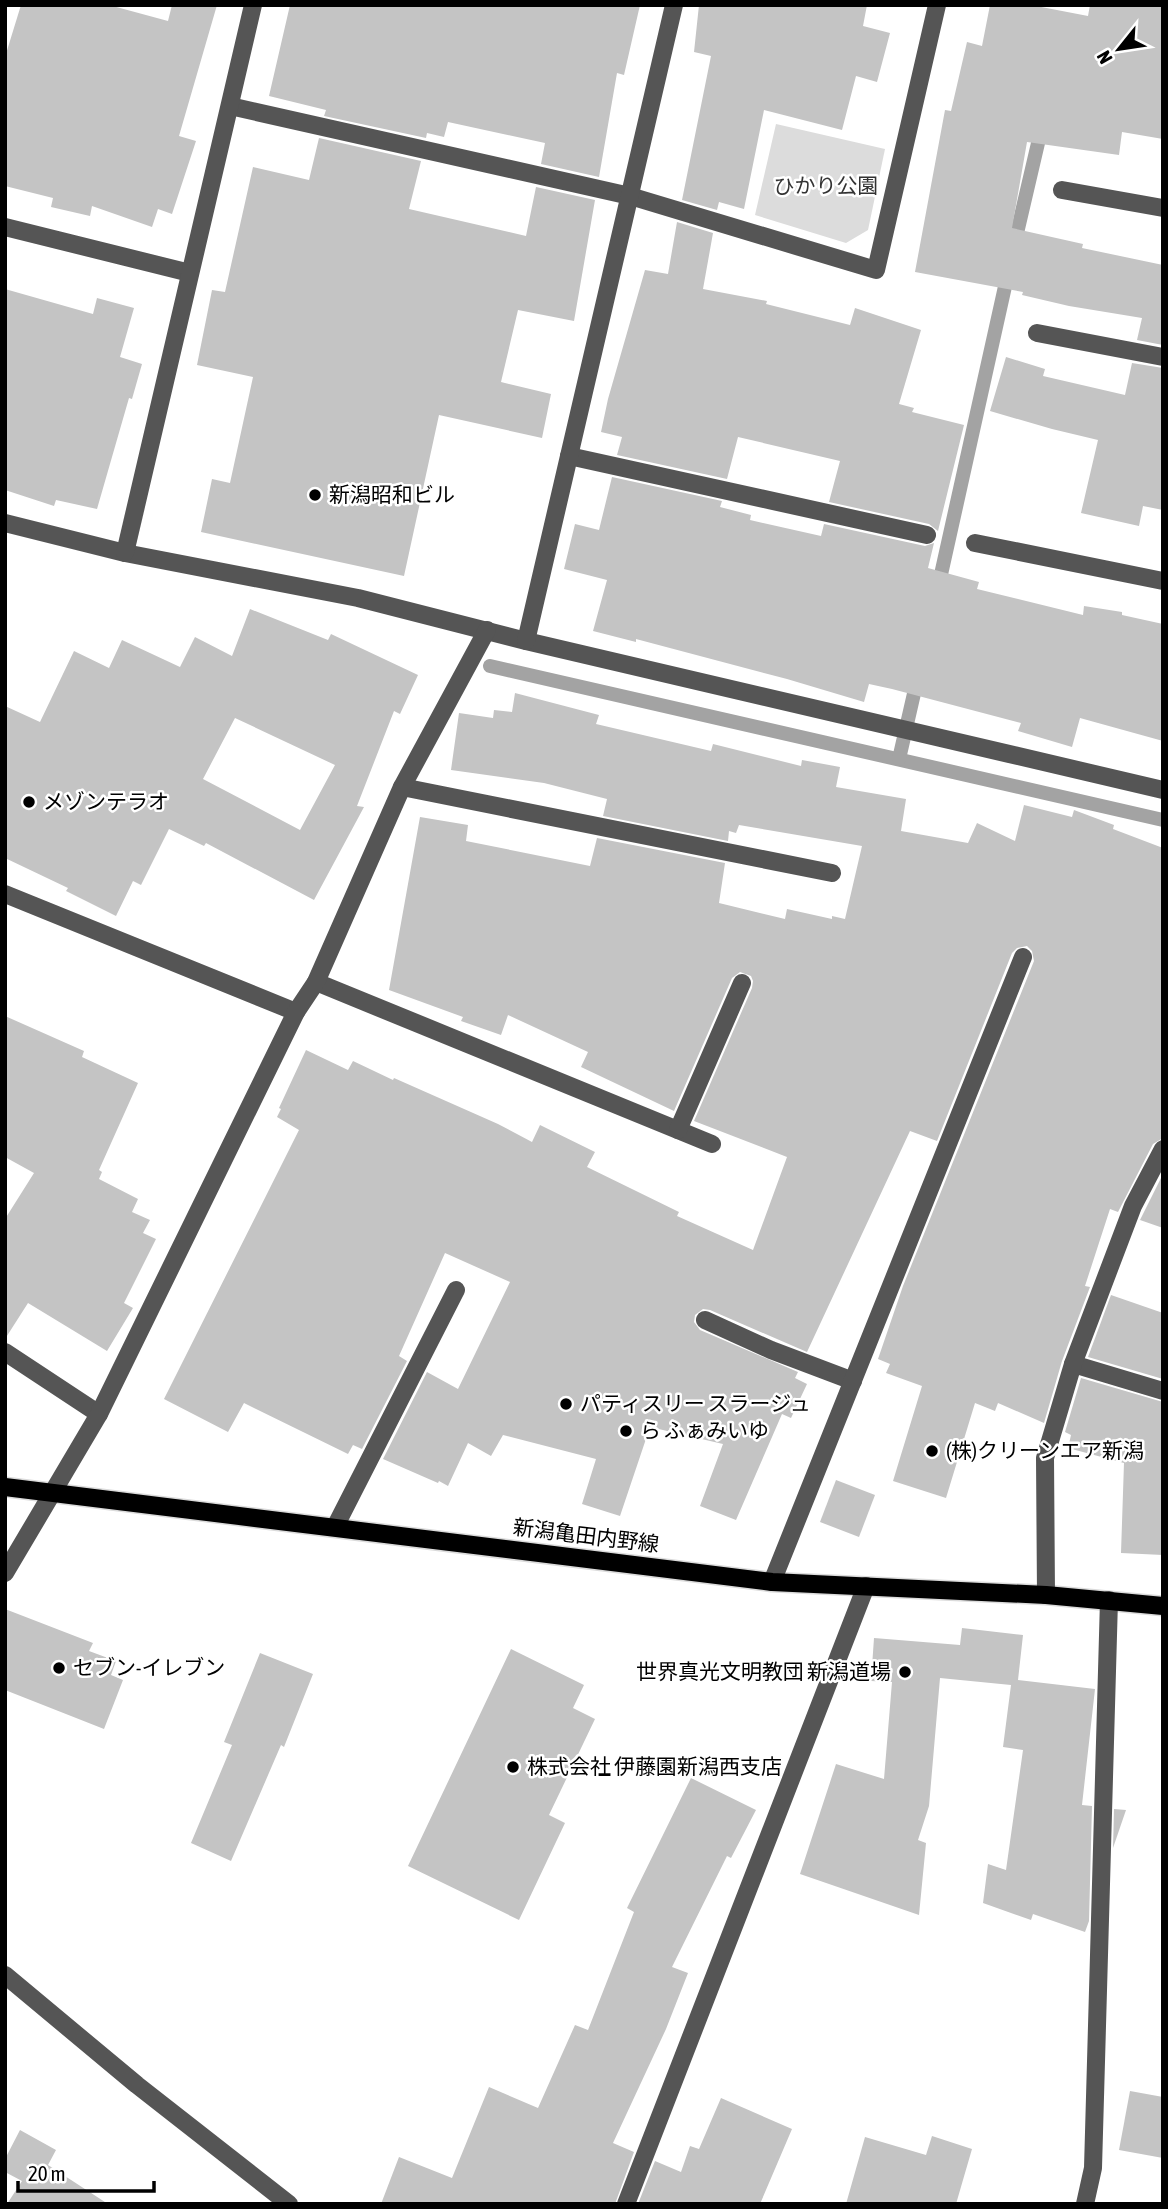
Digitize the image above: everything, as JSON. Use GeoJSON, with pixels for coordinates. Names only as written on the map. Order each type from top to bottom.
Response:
{"type":"FeatureCollection","features":[{"type":"Feature","properties":{"kind":"main road","name":"新潟亀田内野線"},"geometry":{"type":"LineString","coordinates":[[5,1487],[772,1582],[1046,1595],[1163,1606]]}},
{"type":"Feature","properties":{"kind":"street"},"geometry":{"type":"LineString","coordinates":[[125,554],[253,5]]}},
{"type":"Feature","properties":{"kind":"street"},"geometry":{"type":"LineString","coordinates":[[526,641],[674,5]]}},
{"type":"Feature","properties":{"kind":"street"},"geometry":{"type":"LineString","coordinates":[[230,106],[630,196],[876,270],[937,5]]}},
{"type":"Feature","properties":{"kind":"street"},"geometry":{"type":"LineString","coordinates":[[1062,190],[1163,208]]}},
{"type":"Feature","properties":{"kind":"street"},"geometry":{"type":"LineString","coordinates":[[5,226],[190,274]]}},
{"type":"Feature","properties":{"kind":"street"},"geometry":{"type":"LineString","coordinates":[[1037,333],[1163,357]]}},
{"type":"Feature","properties":{"kind":"street"},"geometry":{"type":"LineString","coordinates":[[569,456],[927,535]]}},
{"type":"Feature","properties":{"kind":"street"},"geometry":{"type":"LineString","coordinates":[[5,523],[125,554],[358,598],[526,641],[1163,790]]}},
{"type":"Feature","properties":{"kind":"street"},"geometry":{"type":"LineString","coordinates":[[975,543],[1163,581]]}},
{"type":"Feature","properties":{"kind":"street"},"geometry":{"type":"LineString","coordinates":[[5,1573],[99,1414],[296,1012],[316,982],[402,787],[487,630]]}},
{"type":"Feature","properties":{"kind":"street"},"geometry":{"type":"LineString","coordinates":[[402,787],[832,873]]}},
{"type":"Feature","properties":{"kind":"street"},"geometry":{"type":"LineString","coordinates":[[5,894],[296,1012]]}},
{"type":"Feature","properties":{"kind":"street"},"geometry":{"type":"LineString","coordinates":[[772,1582],[1023,957]]}},
{"type":"Feature","properties":{"kind":"street"},"geometry":{"type":"LineString","coordinates":[[316,982],[712,1144]]}},
{"type":"Feature","properties":{"kind":"street"},"geometry":{"type":"LineString","coordinates":[[678,1130],[741,983]]}},
{"type":"Feature","properties":{"kind":"street"},"geometry":{"type":"LineString","coordinates":[[1046,1595],[1045,1458],[1073,1364],[1133,1206],[1163,1149]]}},
{"type":"Feature","properties":{"kind":"street"},"geometry":{"type":"LineString","coordinates":[[335,1527],[456,1290]]}},
{"type":"Feature","properties":{"kind":"street"},"geometry":{"type":"LineString","coordinates":[[705,1320],[771,1350],[853,1381]]}},
{"type":"Feature","properties":{"kind":"street"},"geometry":{"type":"LineString","coordinates":[[5,1352],[99,1414]]}},
{"type":"Feature","properties":{"kind":"street"},"geometry":{"type":"LineString","coordinates":[[1073,1364],[1163,1391]]}},
{"type":"Feature","properties":{"kind":"street"},"geometry":{"type":"LineString","coordinates":[[626,2204],[866,1586]]}},
{"type":"Feature","properties":{"kind":"street"},"geometry":{"type":"LineString","coordinates":[[1085,2204],[1093,2168],[1109,1600]]}},
{"type":"Feature","properties":{"kind":"street"},"geometry":{"type":"LineString","coordinates":[[5,1975],[137,2085],[289,2204]]}},
{"type":"Feature","properties":{"kind":"green space","name":"ひかり公園"},"geometry":{"type":"Polygon","coordinates":[[[776,124],[885,149],[868,230],[846,243],[755,215],[776,124]]]}},
{"type":"Feature","properties":{"kind":"building"},"geometry":{"type":"Polygon","coordinates":[[[21,5],[109,5],[168,21],[172,5],[217,5],[179,136],[196,141],[172,214],[158,209],[152,227],[92,206],[90,216],[51,207],[53,198],[5,186],[5,57],[21,5]]]}},
{"type":"Feature","properties":{"kind":"building"},"geometry":{"type":"Polygon","coordinates":[[[290,5],[640,5],[624,75],[617,73],[599,177],[541,164],[545,143],[448,122],[444,137],[427,133],[426,138],[324,116],[326,110],[269,96],[290,5]]]}},
{"type":"Feature","properties":{"kind":"building"},"geometry":{"type":"Polygon","coordinates":[[[699,5],[867,5],[863,26],[890,33],[877,82],[856,76],[842,130],[764,110],[744,209],[719,202],[717,210],[682,200],[711,56],[694,52],[699,5]]]}},
{"type":"Feature","properties":{"kind":"building"},"geometry":{"type":"Polygon","coordinates":[[[990,5],[1031,5],[1088,16],[1090,5],[1163,5],[1163,139],[1122,132],[1119,155],[1027,142],[1012,228],[1083,244],[1082,248],[1163,265],[1163,345],[1137,340],[1142,318],[1069,306],[1022,295],[1023,292],[915,272],[945,110],[951,111],[967,42],[982,46],[990,5]]]}},
{"type":"Feature","properties":{"kind":"building"},"geometry":{"type":"Polygon","coordinates":[[[319,138],[421,161],[409,209],[526,236],[536,187],[595,200],[574,321],[518,310],[501,382],[551,394],[542,438],[439,415],[404,576],[201,532],[212,479],[230,483],[253,377],[197,365],[212,290],[225,292],[253,167],[309,180],[319,138]]]}},
{"type":"Feature","properties":{"kind":"building"},"geometry":{"type":"Polygon","coordinates":[[[677,222],[713,233],[703,289],[767,301],[766,304],[850,325],[855,308],[921,330],[899,404],[914,408],[912,412],[964,425],[938,531],[929,524],[829,502],[840,461],[738,437],[727,479],[617,455],[622,437],[601,432],[608,399],[645,270],[668,274],[677,222]]]}},
{"type":"Feature","properties":{"kind":"building"},"geometry":{"type":"Polygon","coordinates":[[[5,289],[93,314],[97,298],[134,308],[120,357],[142,364],[132,399],[129,398],[97,509],[56,500],[54,506],[5,490],[5,289]]]}},
{"type":"Feature","properties":{"kind":"building"},"geometry":{"type":"Polygon","coordinates":[[[1006,357],[1045,369],[1043,376],[1125,395],[1132,363],[1163,368],[1163,510],[1143,506],[1139,526],[1081,513],[1098,440],[990,411],[1006,357]]]}},
{"type":"Feature","properties":{"kind":"building"},"geometry":{"type":"Polygon","coordinates":[[[612,477],[722,501],[720,507],[751,515],[750,520],[821,536],[824,524],[925,546],[934,543],[928,568],[979,582],[977,589],[1083,615],[1084,606],[1122,612],[1122,615],[1163,624],[1163,741],[1080,718],[1072,747],[1018,731],[1021,723],[892,689],[869,684],[864,702],[636,639],[636,642],[593,631],[607,580],[564,569],[575,524],[599,530],[612,477]]]}},
{"type":"Feature","properties":{"kind":"building"},"geometry":{"type":"Polygon","coordinates":[[[250,609],[328,640],[331,634],[418,675],[400,714],[394,711],[357,806],[364,807],[314,900],[206,843],[204,846],[169,829],[141,885],[133,881],[116,916],[66,891],[68,888],[5,858],[5,706],[40,722],[74,651],[109,668],[122,640],[180,667],[195,637],[232,656],[250,609]],[[235,718],[203,779],[300,830],[335,765],[235,718]]]}},
{"type":"Feature","properties":{"kind":"building"},"geometry":{"type":"Polygon","coordinates":[[[515,693],[599,715],[596,724],[711,751],[713,744],[801,766],[802,760],[840,767],[836,787],[906,799],[901,831],[968,843],[977,823],[1015,841],[1024,805],[1072,817],[1074,810],[1114,825],[1113,829],[1163,848],[1163,1138],[1153,1144],[1118,1212],[1110,1209],[1085,1286],[1090,1287],[1062,1361],[1044,1423],[998,1403],[995,1411],[975,1403],[946,1498],[893,1481],[922,1386],[886,1373],[890,1364],[878,1359],[903,1286],[1034,961],[1032,951],[1027,946],[1017,948],[1012,953],[937,1141],[910,1131],[807,1352],[710,1310],[703,1309],[695,1315],[694,1322],[700,1330],[798,1372],[795,1378],[807,1384],[791,1418],[782,1414],[736,1520],[700,1506],[723,1444],[650,1427],[620,1516],[582,1504],[596,1459],[503,1435],[491,1456],[468,1443],[448,1486],[383,1459],[427,1372],[458,1389],[510,1282],[445,1253],[399,1356],[407,1361],[362,1449],[353,1445],[348,1454],[244,1403],[228,1432],[164,1399],[299,1130],[277,1117],[306,1050],[348,1070],[353,1061],[498,1124],[532,1142],[540,1125],[595,1152],[587,1167],[679,1212],[677,1216],[753,1250],[787,1157],[694,1121],[752,988],[751,976],[740,972],[732,978],[674,1111],[581,1067],[588,1052],[508,1015],[501,1035],[461,1021],[463,1017],[389,990],[420,817],[468,825],[466,841],[590,866],[597,838],[725,863],[719,903],[785,919],[787,909],[832,919],[832,916],[845,919],[862,846],[739,825],[736,833],[729,831],[728,841],[603,816],[607,799],[544,783],[451,770],[459,713],[493,718],[494,710],[512,712],[515,693]]]}},
{"type":"Feature","properties":{"kind":"building"},"geometry":{"type":"Polygon","coordinates":[[[5,1016],[84,1051],[82,1057],[138,1083],[99,1170],[102,1172],[99,1179],[138,1199],[132,1212],[150,1220],[143,1233],[156,1239],[124,1303],[133,1308],[107,1351],[28,1303],[5,1339],[5,1219],[34,1173],[5,1157],[5,1016]]]}},
{"type":"Feature","properties":{"kind":"building"},"geometry":{"type":"Polygon","coordinates":[[[1163,1174],[1163,1228],[1140,1220],[1163,1174]]]}},
{"type":"Feature","properties":{"kind":"building"},"geometry":{"type":"Polygon","coordinates":[[[1111,1295],[1163,1313],[1163,1379],[1088,1357],[1111,1295]]]}},
{"type":"Feature","properties":{"kind":"building"},"geometry":{"type":"Polygon","coordinates":[[[1081,1378],[1163,1402],[1163,1555],[1121,1553],[1124,1463],[1068,1448],[1071,1435],[1065,1432],[1081,1378]]]}},
{"type":"Feature","properties":{"kind":"building"},"geometry":{"type":"Polygon","coordinates":[[[836,1480],[875,1495],[859,1537],[820,1522],[836,1480]]]}},
{"type":"Feature","properties":{"kind":"building","name":"セブン-イレブン"},"geometry":{"type":"Polygon","coordinates":[[[5,1609],[93,1643],[89,1651],[116,1661],[111,1675],[123,1680],[104,1729],[5,1690],[5,1609]]]}},
{"type":"Feature","properties":{"kind":"building"},"geometry":{"type":"Polygon","coordinates":[[[962,1628],[1023,1635],[1018,1680],[1095,1689],[1082,1805],[1092,1806],[1089,1921],[1085,1932],[1033,1914],[1031,1920],[983,1903],[988,1864],[1006,1870],[1023,1750],[1003,1747],[1011,1685],[940,1678],[929,1806],[918,1840],[926,1843],[919,1915],[800,1874],[836,1764],[884,1779],[892,1682],[871,1681],[874,1638],[960,1645],[962,1628]]]}},
{"type":"Feature","properties":{"kind":"building","name":"株式会社 伊藤園新潟西支店"},"geometry":{"type":"Polygon","coordinates":[[[511,1649],[584,1685],[573,1708],[595,1719],[549,1815],[565,1823],[519,1920],[408,1866],[511,1649]]]}},
{"type":"Feature","properties":{"kind":"building"},"geometry":{"type":"Polygon","coordinates":[[[260,1653],[313,1674],[284,1747],[281,1745],[231,1861],[191,1843],[232,1745],[224,1742],[260,1653]]]}},
{"type":"Feature","properties":{"kind":"building"},"geometry":{"type":"Polygon","coordinates":[[[691,1778],[756,1810],[731,1858],[727,1856],[672,1967],[688,1973],[666,2029],[613,2143],[634,2152],[615,2204],[381,2204],[399,2157],[452,2178],[489,2087],[538,2108],[575,2025],[588,2030],[634,1912],[627,1908],[691,1778]]]}},
{"type":"Feature","properties":{"kind":"building"},"geometry":{"type":"Polygon","coordinates":[[[1114,1809],[1126,1810],[1113,1848],[1114,1809]]]}},
{"type":"Feature","properties":{"kind":"building"},"geometry":{"type":"Polygon","coordinates":[[[1130,2091],[1163,2097],[1163,2158],[1119,2150],[1130,2091]]]}},
{"type":"Feature","properties":{"kind":"building"},"geometry":{"type":"Polygon","coordinates":[[[721,2098],[792,2129],[760,2204],[638,2204],[655,2161],[681,2172],[690,2146],[699,2149],[721,2098]]]}},
{"type":"Feature","properties":{"kind":"building"},"geometry":{"type":"Polygon","coordinates":[[[20,2130],[56,2150],[48,2165],[108,2204],[7,2204],[22,2181],[5,2172],[5,2159],[20,2130]]]}},
{"type":"Feature","properties":{"kind":"building"},"geometry":{"type":"Polygon","coordinates":[[[932,2136],[972,2149],[956,2204],[846,2204],[865,2137],[926,2155],[932,2136]]]}},
{"type":"Feature","properties":{"kind":"waterway"},"geometry":{"type":"LineString","coordinates":[[1014,246],[1042,126]]}},
{"type":"Feature","properties":{"kind":"waterway"},"geometry":{"type":"LineString","coordinates":[[938,588],[1008,273]]}},
{"type":"Feature","properties":{"kind":"waterway"},"geometry":{"type":"LineString","coordinates":[[490,666],[1163,820]]}},
{"type":"Feature","properties":{"kind":"waterway"},"geometry":{"type":"LineString","coordinates":[[899,759],[918,676]]}},
{"type":"Feature","properties":{"kind":"place","name":"新潟昭和ビル"},"geometry":{"type":"Point","coordinates":[315,495]}},
{"type":"Feature","properties":{"kind":"place","name":"メゾンテラオ"},"geometry":{"type":"Point","coordinates":[29,802]}},
{"type":"Feature","properties":{"kind":"place","name":"パティスリー スラージュ"},"geometry":{"type":"Point","coordinates":[566,1404]}},
{"type":"Feature","properties":{"kind":"place","name":"ら ふぁみいゆ"},"geometry":{"type":"Point","coordinates":[626,1431]}},
{"type":"Feature","properties":{"kind":"place","name":"(株)クリーンエア新潟"},"geometry":{"type":"Point","coordinates":[932,1451]}},
{"type":"Feature","properties":{"kind":"place","name":"セブン-イレブン"},"geometry":{"type":"Point","coordinates":[59,1668]}},
{"type":"Feature","properties":{"kind":"place","name":"世界真光文明教団 新潟道場"},"geometry":{"type":"Point","coordinates":[905,1672]}},
{"type":"Feature","properties":{"kind":"place","name":"株式会社 伊藤園新潟西支店"},"geometry":{"type":"Point","coordinates":[513,1767]}}]}
